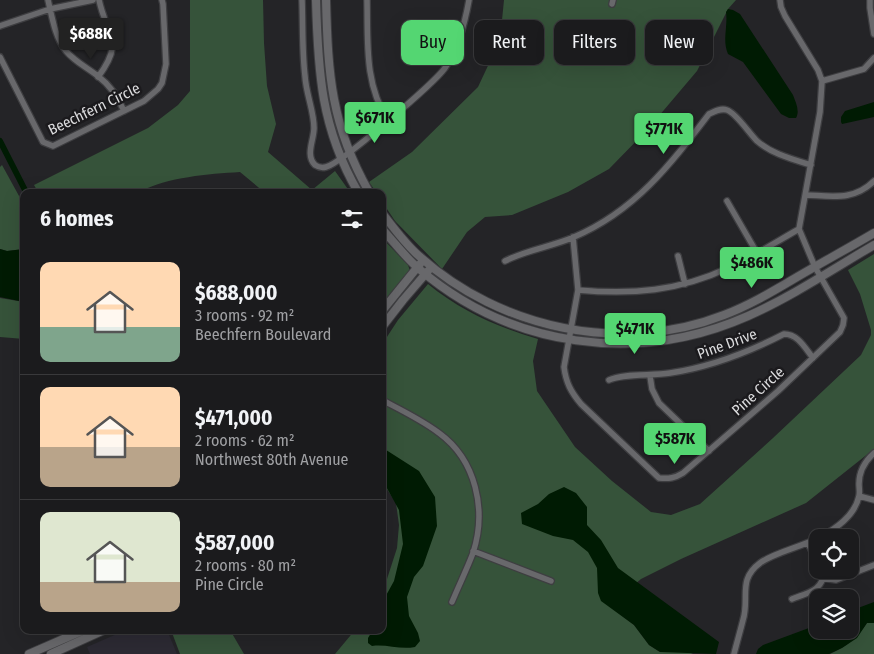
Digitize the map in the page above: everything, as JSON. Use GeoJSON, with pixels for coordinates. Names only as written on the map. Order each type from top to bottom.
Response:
{"type":"FeatureCollection","features":[{"type":"Feature","properties":{"kind":"street"},"geometry":{"type":"LineString","coordinates":[[48,0],[56,34],[62,45],[77,62],[98,77],[118,98],[124,111]]}},
{"type":"Feature","properties":{"kind":"street"},"geometry":{"type":"LineString","coordinates":[[0,26],[50,9],[93,0]]}},
{"type":"Feature","properties":{"kind":"street"},"geometry":{"type":"LineString","coordinates":[[98,77],[110,61],[114,47],[99,0]]}},
{"type":"Feature","properties":{"kind":"street","name":"Beechfern Circle"},"geometry":{"type":"LineString","coordinates":[[0,57],[43,142],[53,146],[144,101],[158,90],[162,83],[166,64],[162,0]]}},
{"type":"Feature","properties":{"kind":"street"},"geometry":{"type":"LineString","coordinates":[[302,0],[305,77],[314,128],[310,154],[315,165],[320,168],[325,168],[349,153],[431,83],[446,65]]}},
{"type":"Feature","properties":{"kind":"street"},"geometry":{"type":"LineString","coordinates":[[316,0],[320,76],[331,132],[341,159],[356,189]]}},
{"type":"Feature","properties":{"kind":"street"},"geometry":{"type":"LineString","coordinates":[[326,0],[329,76],[340,129],[349,153],[367,189]]}},
{"type":"Feature","properties":{"kind":"street"},"geometry":{"type":"LineString","coordinates":[[367,0],[370,75],[377,103],[388,120]]}},
{"type":"Feature","properties":{"kind":"street"},"geometry":{"type":"LineString","coordinates":[[464,20],[469,0]]}},
{"type":"Feature","properties":{"kind":"street"},"geometry":{"type":"LineString","coordinates":[[578,290],[629,293],[685,284],[729,268],[799,229],[820,112],[822,81],[818,70],[785,16],[780,0]]}},
{"type":"Feature","properties":{"kind":"street"},"geometry":{"type":"LineString","coordinates":[[870,0],[874,34]]}},
{"type":"Feature","properties":{"kind":"street"},"geometry":{"type":"LineString","coordinates":[[822,81],[852,74],[864,69],[874,58]]}},
{"type":"Feature","properties":{"kind":"street"},"geometry":{"type":"LineString","coordinates":[[505,261],[522,252],[573,237],[625,208],[649,187],[670,164],[709,114],[718,110],[727,110],[734,114],[746,130],[772,151],[787,158],[811,165]]}},
{"type":"Feature","properties":{"kind":"street"},"geometry":{"type":"LineString","coordinates":[[806,195],[850,195],[866,189],[874,181]]}},
{"type":"Feature","properties":{"kind":"street"},"geometry":{"type":"LineString","coordinates":[[727,202],[757,253]]}},
{"type":"Feature","properties":{"kind":"street"},"geometry":{"type":"LineString","coordinates":[[386,218],[424,260],[470,293],[498,308],[536,322],[602,334],[668,330],[724,315],[752,302],[874,233]]}},
{"type":"Feature","properties":{"kind":"street","name":"Pine Circle"},"geometry":{"type":"LineString","coordinates":[[573,237],[578,290],[564,367],[566,380],[571,392],[581,404],[659,478],[668,479],[676,477],[709,451],[771,397],[840,332],[844,318],[815,267],[799,229]]}},
{"type":"Feature","properties":{"kind":"street"},"geometry":{"type":"LineString","coordinates":[[386,233],[418,268],[468,303],[496,318],[535,332],[570,340],[636,344],[698,334],[749,316],[874,246]]}},
{"type":"Feature","properties":{"kind":"street"},"geometry":{"type":"LineString","coordinates":[[678,256],[685,284]]}},
{"type":"Feature","properties":{"kind":"street"},"geometry":{"type":"LineString","coordinates":[[386,306],[424,260]]}},
{"type":"Feature","properties":{"kind":"street"},"geometry":{"type":"LineString","coordinates":[[386,322],[432,266]]}},
{"type":"Feature","properties":{"kind":"street","name":"Pine Drive"},"geometry":{"type":"LineString","coordinates":[[609,380],[617,377],[650,376],[704,367],[733,358],[784,334],[796,337],[813,358]]}},
{"type":"Feature","properties":{"kind":"street"},"geometry":{"type":"LineString","coordinates":[[650,376],[654,396],[659,403],[709,451]]}},
{"type":"Feature","properties":{"kind":"street"},"geometry":{"type":"LineString","coordinates":[[386,402],[439,433],[461,456],[473,480],[479,505],[479,521],[473,551],[452,602]]}},
{"type":"Feature","properties":{"kind":"street"},"geometry":{"type":"LineString","coordinates":[[832,529],[846,520],[854,508],[859,496],[861,472],[865,461],[874,453]]}},
{"type":"Feature","properties":{"kind":"street"},"geometry":{"type":"LineString","coordinates":[[859,496],[874,500]]}},
{"type":"Feature","properties":{"kind":"street"},"geometry":{"type":"LineString","coordinates":[[734,654],[744,618],[745,583],[752,570],[761,562],[808,543]]}},
{"type":"Feature","properties":{"kind":"street"},"geometry":{"type":"LineString","coordinates":[[473,551],[552,581]]}},
{"type":"Feature","properties":{"kind":"street"},"geometry":{"type":"LineString","coordinates":[[859,571],[874,565]]}},
{"type":"Feature","properties":{"kind":"street"},"geometry":{"type":"LineString","coordinates":[[792,599],[821,586],[823,579]]}},
{"type":"Feature","properties":{"kind":"street"},"geometry":{"type":"LineString","coordinates":[[29,654],[75,634]]}},
{"type":"Feature","properties":{"kind":"street"},"geometry":{"type":"LineString","coordinates":[[51,654],[95,634]]}},
{"type":"Feature","properties":{"kind":"shaded area"},"geometry":{"type":"Polygon","coordinates":[[[190,0],[263,0],[267,86],[276,124],[268,152],[311,189],[260,189],[240,172],[202,175],[175,180],[146,189],[36,189],[34,185],[148,128],[178,105],[190,91],[190,0]]]}},
{"type":"Feature","properties":{"kind":"shaded area"},"geometry":{"type":"Polygon","coordinates":[[[504,0],[736,0],[728,9],[713,39],[713,20],[645,20],[645,65],[700,65],[697,71],[647,130],[609,169],[568,192],[512,215],[485,217],[467,232],[442,269],[395,221],[386,208],[386,189],[374,189],[369,182],[412,152],[478,87],[488,65],[544,65],[544,20],[502,20],[504,0]]]}},
{"type":"Feature","properties":{"kind":"shaded area"},"geometry":{"type":"Polygon","coordinates":[[[728,9],[740,14],[793,95],[798,110],[796,118],[789,118],[781,114],[743,62],[728,54],[725,39],[726,12],[728,9]]]}},
{"type":"Feature","properties":{"kind":"shaded area"},"geometry":{"type":"Polygon","coordinates":[[[874,102],[874,117],[842,124],[841,117],[845,111],[874,102]]]}},
{"type":"Feature","properties":{"kind":"shaded area"},"geometry":{"type":"Polygon","coordinates":[[[2,165],[20,198],[20,249],[7,251],[0,249],[0,167],[2,165]]]}},
{"type":"Feature","properties":{"kind":"shaded area"},"geometry":{"type":"Polygon","coordinates":[[[335,171],[348,189],[313,189],[335,171]]]}},
{"type":"Feature","properties":{"kind":"shaded area"},"geometry":{"type":"Polygon","coordinates":[[[386,242],[408,265],[410,271],[386,302],[386,242]]]}},
{"type":"Feature","properties":{"kind":"shaded area"},"geometry":{"type":"Polygon","coordinates":[[[0,249],[7,251],[20,249],[20,301],[0,297],[0,249]]]}},
{"type":"Feature","properties":{"kind":"shaded area"},"geometry":{"type":"Polygon","coordinates":[[[874,254],[874,449],[806,503],[641,579],[609,606],[634,625],[649,645],[660,652],[689,652],[693,654],[335,654],[352,634],[386,634],[386,581],[397,548],[399,525],[396,503],[386,488],[386,338],[398,320],[428,284],[453,302],[480,317],[538,339],[533,361],[537,391],[575,447],[612,481],[651,512],[671,515],[700,504],[861,355],[871,335],[871,330],[860,294],[848,270],[874,254]]]}},
{"type":"Feature","properties":{"kind":"shaded area"},"geometry":{"type":"Polygon","coordinates":[[[0,298],[20,301],[20,339],[0,337],[0,298]]]}},
{"type":"Feature","properties":{"kind":"shaded area"},"geometry":{"type":"Polygon","coordinates":[[[386,450],[419,471],[435,497],[437,526],[423,566],[414,577],[407,597],[409,616],[420,641],[415,647],[372,646],[368,643],[370,634],[386,634],[386,596],[394,581],[403,544],[399,510],[386,486],[386,450]]]}},
{"type":"Feature","properties":{"kind":"shaded area"},"geometry":{"type":"Polygon","coordinates":[[[564,487],[576,493],[587,507],[587,525],[601,540],[618,568],[719,642],[716,654],[660,652],[649,645],[634,625],[601,601],[598,593],[597,568],[588,552],[573,540],[553,536],[522,524],[521,513],[538,504],[549,494],[564,487]]]}},
{"type":"Feature","properties":{"kind":"shaded area"},"geometry":{"type":"Polygon","coordinates":[[[874,602],[874,623],[867,623],[859,635],[859,608],[874,602]]]}},
{"type":"Feature","properties":{"kind":"shaded area"},"geometry":{"type":"Polygon","coordinates":[[[867,623],[874,623],[874,654],[830,654],[853,639],[859,639],[859,633],[867,623]]]}},
{"type":"Feature","properties":{"kind":"shaded area"},"geometry":{"type":"Polygon","coordinates":[[[809,628],[809,639],[856,639],[829,654],[756,654],[763,645],[809,628]]]}},
{"type":"Feature","properties":{"kind":"shaded area"},"geometry":{"type":"Polygon","coordinates":[[[117,634],[169,634],[177,654],[90,654],[87,647],[117,634]]]}},
{"type":"Feature","properties":{"kind":"shaded area"},"geometry":{"type":"Polygon","coordinates":[[[172,634],[232,634],[244,654],[180,654],[172,634]]]}},
{"type":"Feature","properties":{"kind":"waterway"},"geometry":{"type":"LineString","coordinates":[[0,141],[24,189]]}}]}
